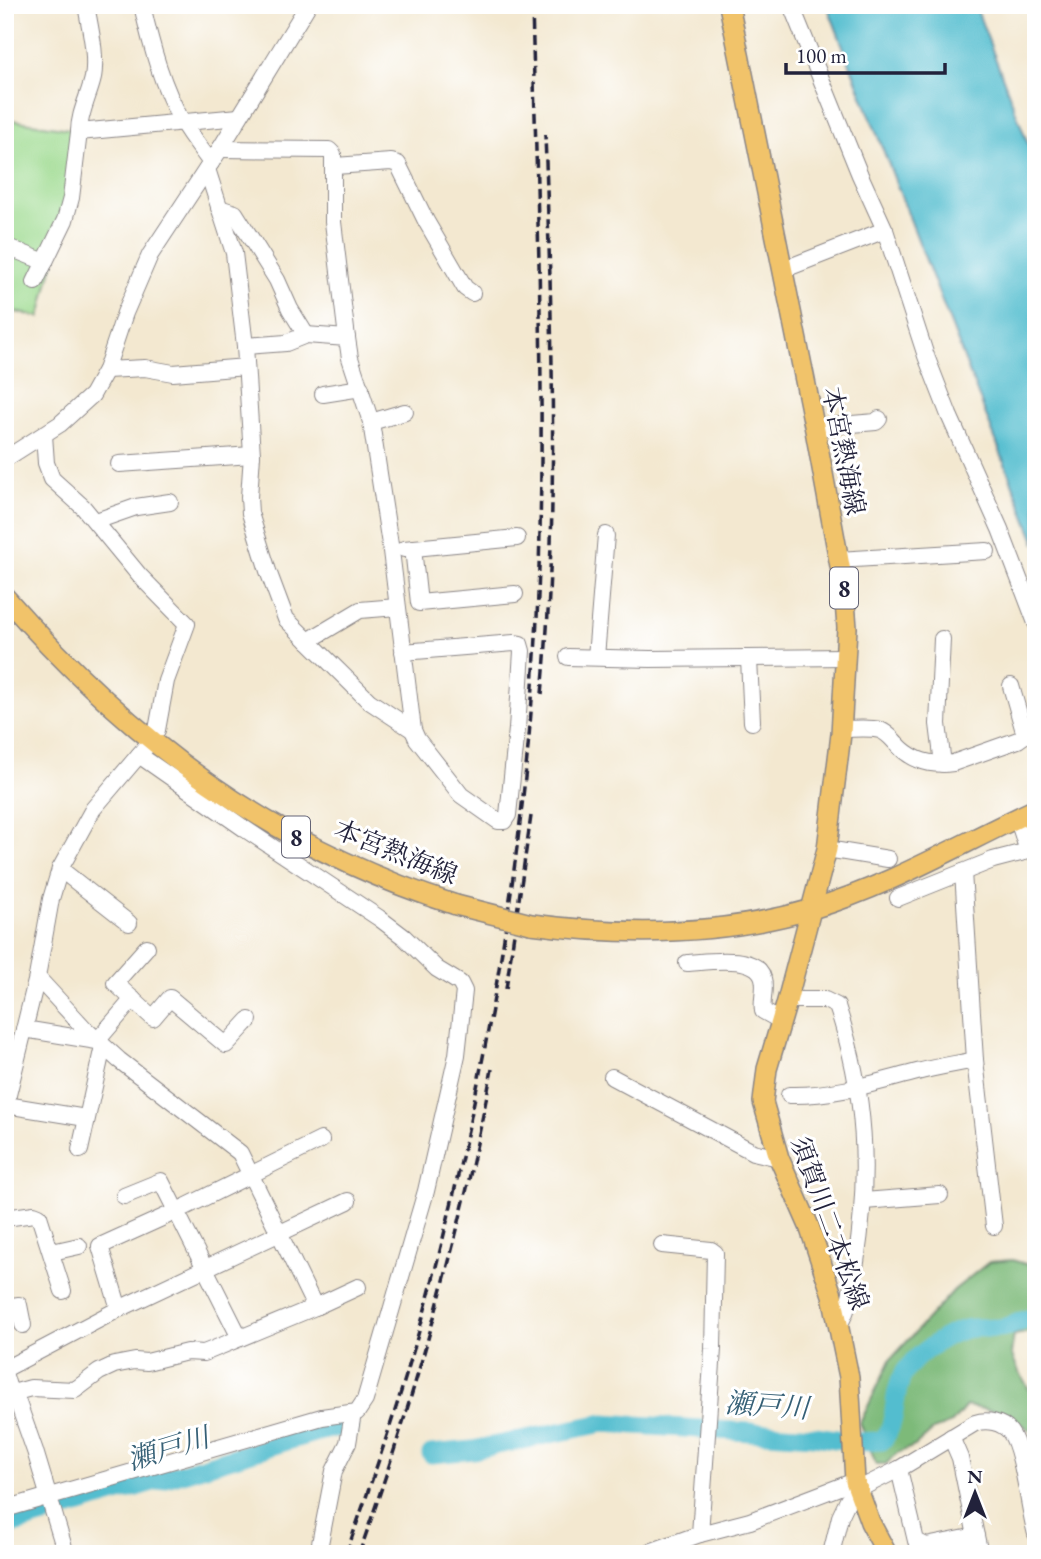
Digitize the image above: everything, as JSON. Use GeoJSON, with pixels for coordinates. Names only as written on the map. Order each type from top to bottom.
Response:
{"type":"FeatureCollection","features":[{"type":"Feature","properties":{"kind":"main road","name":"本宮熱海線"},"geometry":{"type":"LineString","coordinates":[[729,5],[814,430],[846,608],[841,729],[827,849],[812,909]]}},
{"type":"Feature","properties":{"kind":"main road","name":"本宮熱海線"},"geometry":{"type":"LineString","coordinates":[[5,597],[145,748],[281,829],[369,873],[456,905],[531,924],[598,931],[712,928],[812,909],[909,871],[1036,809]]}},
{"type":"Feature","properties":{"kind":"main road","name":"須賀川二本松線"},"geometry":{"type":"LineString","coordinates":[[812,909],[763,1087],[764,1112],[779,1158],[809,1226],[839,1325],[849,1377],[856,1480],[870,1522],[887,1553]]}},
{"type":"Feature","properties":{"kind":"street"},"geometry":{"type":"LineString","coordinates":[[35,282],[65,220],[71,198],[79,122],[93,75],[93,50],[86,5]]}},
{"type":"Feature","properties":{"kind":"street"},"geometry":{"type":"LineString","coordinates":[[142,5],[153,54],[183,122],[212,160],[219,208],[234,253],[245,345],[252,455],[249,496],[253,527],[286,619],[369,701],[414,730]]}},
{"type":"Feature","properties":{"kind":"street"},"geometry":{"type":"LineString","coordinates":[[9,449],[44,435],[85,402],[106,370],[129,303],[150,255],[309,5]]}},
{"type":"Feature","properties":{"kind":"street"},"geometry":{"type":"LineString","coordinates":[[791,5],[885,230],[948,415],[995,517],[1036,623]]}},
{"type":"Feature","properties":{"kind":"street"},"geometry":{"type":"LineString","coordinates":[[79,132],[239,117]]}},
{"type":"Feature","properties":{"kind":"street"},"geometry":{"type":"LineString","coordinates":[[212,160],[329,150],[333,154],[333,222],[347,338],[350,358],[371,422],[391,551],[397,607],[403,652],[414,730],[417,739],[461,795],[498,821],[506,819],[517,729],[522,651],[520,644],[403,652]]}},
{"type":"Feature","properties":{"kind":"street"},"geometry":{"type":"LineString","coordinates":[[335,166],[391,162],[398,164],[426,221],[465,288],[472,293]]}},
{"type":"Feature","properties":{"kind":"street"},"geometry":{"type":"LineString","coordinates":[[219,208],[235,213],[277,280],[306,335]]}},
{"type":"Feature","properties":{"kind":"street"},"geometry":{"type":"LineString","coordinates":[[782,270],[885,230]]}},
{"type":"Feature","properties":{"kind":"street"},"geometry":{"type":"LineString","coordinates":[[5,246],[45,262]]}},
{"type":"Feature","properties":{"kind":"street"},"geometry":{"type":"LineString","coordinates":[[245,345],[286,342],[306,335],[347,338]]}},
{"type":"Feature","properties":{"kind":"street"},"geometry":{"type":"LineString","coordinates":[[106,370],[145,368],[173,373],[246,367]]}},
{"type":"Feature","properties":{"kind":"street"},"geometry":{"type":"LineString","coordinates":[[323,394],[361,388]]}},
{"type":"Feature","properties":{"kind":"street"},"geometry":{"type":"LineString","coordinates":[[371,422],[405,412]]}},
{"type":"Feature","properties":{"kind":"street"},"geometry":{"type":"LineString","coordinates":[[814,430],[828,426],[876,422],[880,419]]}},
{"type":"Feature","properties":{"kind":"street"},"geometry":{"type":"LineString","coordinates":[[44,435],[48,473],[67,495],[96,521],[139,575],[187,624],[166,681],[157,730],[93,809],[60,869],[24,1030],[8,1079],[6,1106],[86,1118]]}},
{"type":"Feature","properties":{"kind":"street"},"geometry":{"type":"LineString","coordinates":[[120,464],[252,455]]}},
{"type":"Feature","properties":{"kind":"street"},"geometry":{"type":"LineString","coordinates":[[96,521],[136,507],[170,502]]}},
{"type":"Feature","properties":{"kind":"street"},"geometry":{"type":"LineString","coordinates":[[596,657],[606,536]]}},
{"type":"Feature","properties":{"kind":"street"},"geometry":{"type":"LineString","coordinates":[[391,551],[517,538]]}},
{"type":"Feature","properties":{"kind":"street"},"geometry":{"type":"LineString","coordinates":[[413,548],[419,603],[515,594]]}},
{"type":"Feature","properties":{"kind":"street"},"geometry":{"type":"LineString","coordinates":[[838,560],[987,551]]}},
{"type":"Feature","properties":{"kind":"street"},"geometry":{"type":"LineString","coordinates":[[308,641],[359,610],[397,607]]}},
{"type":"Feature","properties":{"kind":"street"},"geometry":{"type":"LineString","coordinates":[[942,639],[938,704],[943,764]]}},
{"type":"Feature","properties":{"kind":"street"},"geometry":{"type":"LineString","coordinates":[[568,657],[845,657]]}},
{"type":"Feature","properties":{"kind":"street"},"geometry":{"type":"LineString","coordinates":[[749,659],[752,722]]}},
{"type":"Feature","properties":{"kind":"street"},"geometry":{"type":"LineString","coordinates":[[841,729],[881,730],[914,758],[929,764],[943,764],[986,752],[1025,735],[1011,686]]}},
{"type":"Feature","properties":{"kind":"street"},"geometry":{"type":"LineString","coordinates":[[5,1509],[51,1505],[322,1417],[357,1412],[365,1400],[426,1191],[457,1055],[464,988],[460,983],[437,970],[404,937],[379,918],[245,830],[145,748]]}},
{"type":"Feature","properties":{"kind":"street"},"geometry":{"type":"LineString","coordinates":[[898,898],[993,860],[1032,850],[1017,817]]}},
{"type":"Feature","properties":{"kind":"street"},"geometry":{"type":"LineString","coordinates":[[827,849],[888,859]]}},
{"type":"Feature","properties":{"kind":"street"},"geometry":{"type":"LineString","coordinates":[[60,869],[129,923]]}},
{"type":"Feature","properties":{"kind":"street"},"geometry":{"type":"LineString","coordinates":[[963,872],[975,1060],[994,1226]]}},
{"type":"Feature","properties":{"kind":"street"},"geometry":{"type":"LineString","coordinates":[[147,947],[114,983],[153,1018],[170,998],[226,1045],[249,1020]]}},
{"type":"Feature","properties":{"kind":"street"},"geometry":{"type":"LineString","coordinates":[[687,963],[731,961],[755,966],[763,977],[763,1011],[781,1021]]}},
{"type":"Feature","properties":{"kind":"street"},"geometry":{"type":"LineString","coordinates":[[37,977],[100,1043],[240,1153],[315,1307]]}},
{"type":"Feature","properties":{"kind":"street"},"geometry":{"type":"LineString","coordinates":[[80,1150],[100,1043],[133,999]]}},
{"type":"Feature","properties":{"kind":"street"},"geometry":{"type":"LineString","coordinates":[[786,1000],[825,1000],[837,1006],[858,1088],[863,1126],[864,1201],[852,1290],[848,1308],[839,1325]]}},
{"type":"Feature","properties":{"kind":"street"},"geometry":{"type":"LineString","coordinates":[[24,1030],[100,1043]]}},
{"type":"Feature","properties":{"kind":"street"},"geometry":{"type":"LineString","coordinates":[[789,1095],[811,1096],[858,1088],[975,1060]]}},
{"type":"Feature","properties":{"kind":"street"},"geometry":{"type":"LineString","coordinates":[[612,1077],[753,1152],[779,1158]]}},
{"type":"Feature","properties":{"kind":"street"},"geometry":{"type":"LineString","coordinates":[[119,1309],[100,1246],[321,1140]]}},
{"type":"Feature","properties":{"kind":"street"},"geometry":{"type":"LineString","coordinates":[[124,1196],[161,1181],[240,1338]]}},
{"type":"Feature","properties":{"kind":"street"},"geometry":{"type":"LineString","coordinates":[[864,1201],[940,1195]]}},
{"type":"Feature","properties":{"kind":"street"},"geometry":{"type":"LineString","coordinates":[[5,1368],[119,1309],[348,1201]]}},
{"type":"Feature","properties":{"kind":"street"},"geometry":{"type":"LineString","coordinates":[[5,1218],[34,1214],[39,1216],[63,1291]]}},
{"type":"Feature","properties":{"kind":"street"},"geometry":{"type":"LineString","coordinates":[[662,1245],[711,1250],[715,1253],[713,1349],[700,1534]]}},
{"type":"Feature","properties":{"kind":"street"},"geometry":{"type":"LineString","coordinates":[[52,1252],[79,1246]]}},
{"type":"Feature","properties":{"kind":"street"},"geometry":{"type":"LineString","coordinates":[[9,1395],[31,1388],[75,1390],[99,1372],[114,1365],[147,1362],[187,1352],[204,1353],[358,1287]]}},
{"type":"Feature","properties":{"kind":"street"},"geometry":{"type":"LineString","coordinates":[[5,1307],[19,1305],[23,1325]]}},
{"type":"Feature","properties":{"kind":"street"},"geometry":{"type":"LineString","coordinates":[[5,1376],[9,1395],[17,1400],[66,1554]]}},
{"type":"Feature","properties":{"kind":"street"},"geometry":{"type":"LineString","coordinates":[[318,1554],[334,1471],[348,1443],[353,1413]]}},
{"type":"Feature","properties":{"kind":"street"},"geometry":{"type":"LineString","coordinates":[[644,1554],[700,1534],[750,1521],[856,1480],[899,1469],[982,1421],[995,1423],[1009,1432],[1021,1466],[1036,1534]]}},
{"type":"Feature","properties":{"kind":"street"},"geometry":{"type":"LineString","coordinates":[[951,1437],[960,1458],[979,1554]]}},
{"type":"Feature","properties":{"kind":"street"},"geometry":{"type":"LineString","coordinates":[[899,1469],[916,1541],[926,1546],[976,1536]]}},
{"type":"Feature","properties":{"kind":"street"},"geometry":{"type":"LineString","coordinates":[[831,1554],[840,1517],[856,1480]]}},
{"type":"Feature","properties":{"kind":"green space"},"geometry":{"type":"Polygon","coordinates":[[[5,119],[76,130],[67,205],[40,317],[11,311],[5,307],[5,119]]]}},
{"type":"Feature","properties":{"kind":"green space"},"geometry":{"type":"Polygon","coordinates":[[[1012,1260],[1036,1267],[1036,1331],[1014,1335],[1011,1353],[1036,1401],[1036,1435],[1007,1413],[966,1406],[952,1423],[933,1430],[915,1446],[897,1453],[886,1464],[876,1464],[860,1423],[890,1360],[954,1290],[989,1262],[1012,1260]]]}},
{"type":"Feature","properties":{"kind":"water"},"geometry":{"type":"Polygon","coordinates":[[[827,5],[975,5],[1036,165],[1036,544],[827,5]]]}},
{"type":"Feature","properties":{"kind":"waterway","name":"瀬戸川"},"geometry":{"type":"LineString","coordinates":[[431,1454],[473,1450],[603,1423],[815,1436],[856,1442],[882,1441],[891,1426],[899,1383],[908,1368],[924,1352],[954,1333],[977,1328],[1001,1328],[1036,1318]]}},
{"type":"Feature","properties":{"kind":"waterway","name":"瀬戸川"},"geometry":{"type":"LineString","coordinates":[[5,1527],[317,1432],[349,1428]]}},
{"type":"Feature","properties":{"kind":"railway"},"geometry":{"type":"LineString","coordinates":[[346,1554],[401,1390],[447,1223],[490,1021],[521,816],[535,655],[541,469],[532,5]]}},
{"type":"Feature","properties":{"kind":"railway"},"geometry":{"type":"LineString","coordinates":[[542,694],[551,555],[552,485],[552,345],[545,135]]}},
{"type":"Feature","properties":{"kind":"railway"},"geometry":{"type":"LineString","coordinates":[[506,989],[531,816]]}},
{"type":"Feature","properties":{"kind":"railway"},"geometry":{"type":"LineString","coordinates":[[359,1554],[380,1495],[435,1314],[466,1192],[492,1069]]}}]}
